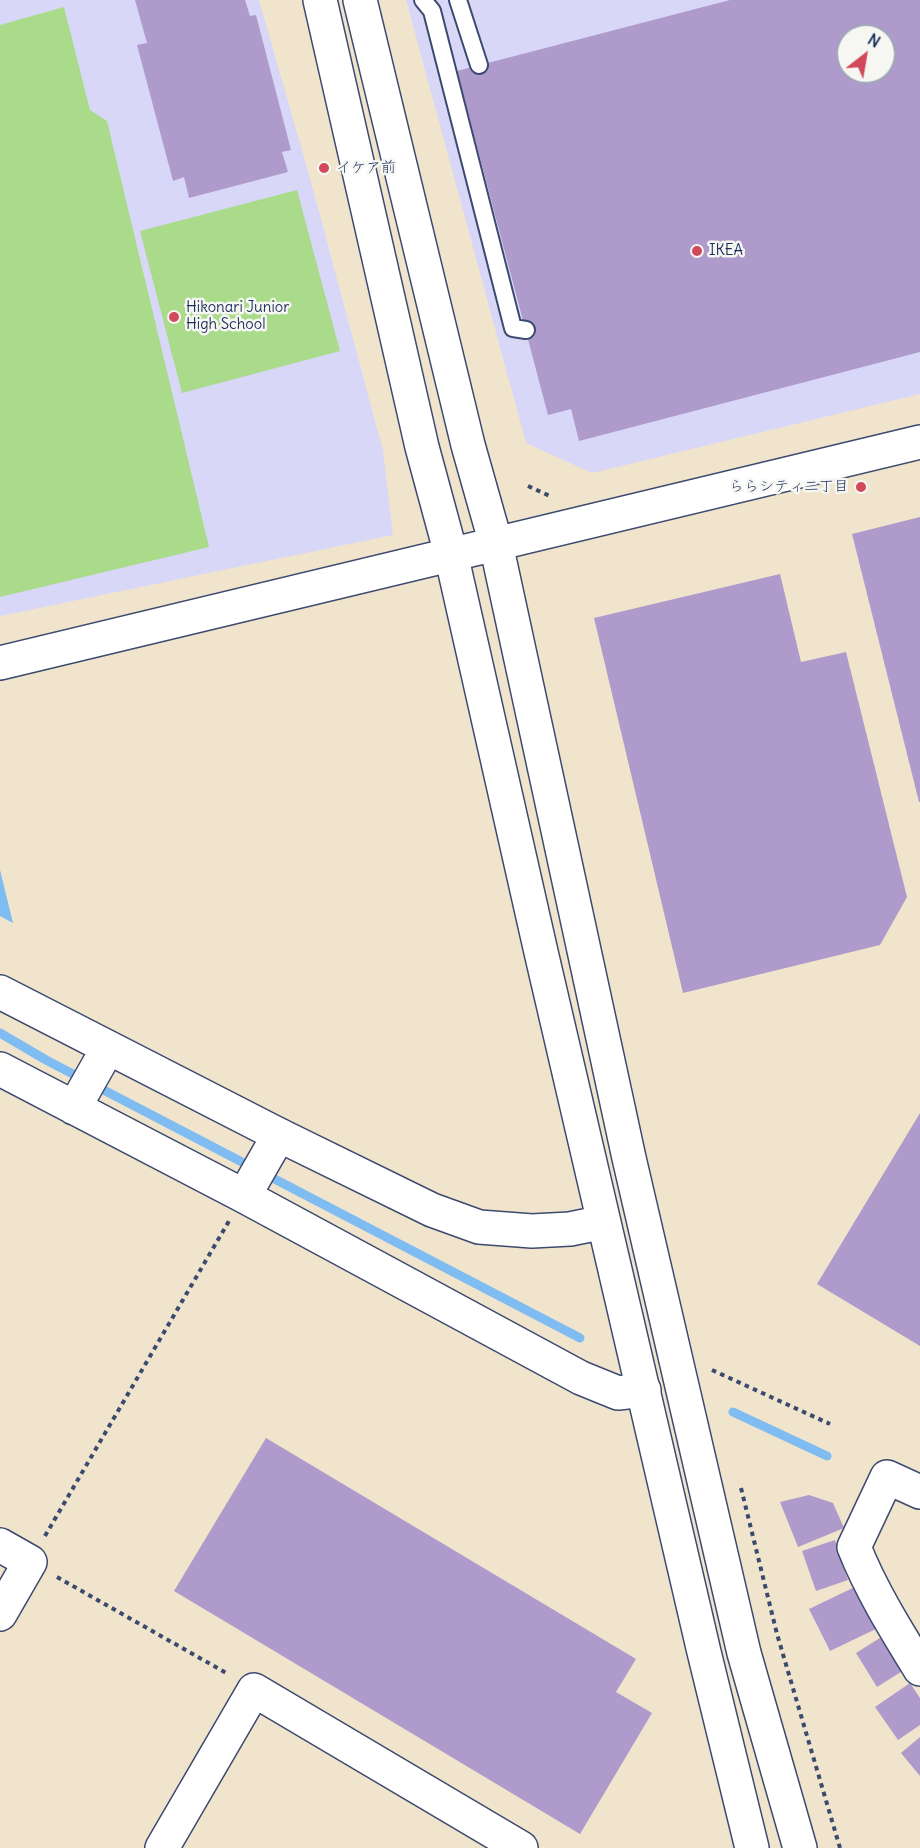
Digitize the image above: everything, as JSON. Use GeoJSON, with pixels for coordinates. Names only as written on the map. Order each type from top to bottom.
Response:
{"type":"FeatureCollection","features":[{"type":"Feature","properties":{"kind":"street"},"geometry":{"type":"LineString","coordinates":[[320,0],[422,447],[451,554],[604,1222],[752,1848]]}},
{"type":"Feature","properties":{"kind":"street"},"geometry":{"type":"LineString","coordinates":[[368,2],[468,445],[496,544],[629,1158],[744,1653],[800,1848]]}},
{"type":"Feature","properties":{"kind":"street"},"geometry":{"type":"LineString","coordinates":[[0,663],[920,442]]}},
{"type":"Feature","properties":{"kind":"street"},"geometry":{"type":"LineString","coordinates":[[0,992],[102,1058],[273,1146],[432,1210],[479,1227],[532,1231],[570,1229],[604,1222]]}},
{"type":"Feature","properties":{"kind":"street"},"geometry":{"type":"LineString","coordinates":[[74,1108],[102,1058]]}},
{"type":"Feature","properties":{"kind":"street"},"geometry":{"type":"LineString","coordinates":[[0,1069],[244,1196],[581,1378],[618,1393],[644,1390]]}},
{"type":"Feature","properties":{"kind":"street"},"geometry":{"type":"LineString","coordinates":[[244,1196],[273,1146]]}},
{"type":"Feature","properties":{"kind":"street"},"geometry":{"type":"LineString","coordinates":[[920,1492],[887,1477],[854,1547],[889,1619],[920,1669]]}},
{"type":"Feature","properties":{"kind":"street"},"geometry":{"type":"LineString","coordinates":[[0,1545],[30,1562],[0,1614]]}},
{"type":"Feature","properties":{"kind":"street"},"geometry":{"type":"LineString","coordinates":[[162,1848],[254,1690],[521,1848]]}},
{"type":"Feature","properties":{"kind":"lane"},"geometry":{"type":"LineString","coordinates":[[423,0],[432,10],[513,328],[526,330]]}},
{"type":"Feature","properties":{"kind":"lane"},"geometry":{"type":"LineString","coordinates":[[458,0],[479,65]]}},
{"type":"Feature","properties":{"kind":"path"},"geometry":{"type":"LineString","coordinates":[[244,1196],[30,1562],[254,1690]]}},
{"type":"Feature","properties":{"kind":"path"},"geometry":{"type":"LineString","coordinates":[[715,1382],[712,1370],[830,1424]]}},
{"type":"Feature","properties":{"kind":"path"},"geometry":{"type":"LineString","coordinates":[[740,1485],[777,1634],[840,1848]]}},
{"type":"Feature","properties":{"kind":"shaded area","name":"Hikonari Junior High School"},"geometry":{"type":"Polygon","coordinates":[[[0,0],[259,0],[311,182],[383,451],[393,535],[0,616],[0,0]]]}},
{"type":"Feature","properties":{"kind":"shaded area","name":"IKEA"},"geometry":{"type":"Polygon","coordinates":[[[406,0],[920,0],[920,394],[592,473],[526,443],[406,0]]]}},
{"type":"Feature","properties":{"kind":"green space"},"geometry":{"type":"Polygon","coordinates":[[[64,7],[90,110],[107,121],[209,547],[0,597],[0,25],[64,7]]]}},
{"type":"Feature","properties":{"kind":"green space"},"geometry":{"type":"Polygon","coordinates":[[[297,190],[340,351],[182,393],[140,231],[297,190]]]}},
{"type":"Feature","properties":{"kind":"water"},"geometry":{"type":"Polygon","coordinates":[[[0,870],[13,923],[0,916],[0,870]]]}},
{"type":"Feature","properties":{"kind":"building"},"geometry":{"type":"Polygon","coordinates":[[[135,0],[245,0],[250,16],[256,15],[291,150],[282,152],[288,172],[189,198],[184,177],[173,181],[137,45],[147,43],[135,0]]]}},
{"type":"Feature","properties":{"kind":"building","name":"IKEA"},"geometry":{"type":"Polygon","coordinates":[[[730,0],[920,0],[920,352],[579,441],[571,409],[548,415],[457,71],[730,0]]]}},
{"type":"Feature","properties":{"kind":"building"},"geometry":{"type":"Polygon","coordinates":[[[920,517],[920,802],[919,802],[852,534],[920,517]]]}},
{"type":"Feature","properties":{"kind":"building"},"geometry":{"type":"Polygon","coordinates":[[[780,574],[801,662],[846,652],[907,897],[880,945],[683,993],[594,618],[780,574]]]}},
{"type":"Feature","properties":{"kind":"building"},"geometry":{"type":"Polygon","coordinates":[[[920,1113],[920,1346],[817,1284],[920,1113]]]}},
{"type":"Feature","properties":{"kind":"building"},"geometry":{"type":"Polygon","coordinates":[[[266,1438],[636,1659],[616,1692],[652,1713],[580,1834],[174,1591],[266,1438]]]}},
{"type":"Feature","properties":{"kind":"building"},"geometry":{"type":"Polygon","coordinates":[[[809,1495],[833,1503],[844,1528],[798,1547],[780,1502],[809,1495]]]}},
{"type":"Feature","properties":{"kind":"building"},"geometry":{"type":"Polygon","coordinates":[[[835,1540],[848,1580],[816,1591],[802,1551],[835,1540]]]}},
{"type":"Feature","properties":{"kind":"building"},"geometry":{"type":"Polygon","coordinates":[[[859,1585],[880,1627],[830,1651],[809,1609],[859,1585]]]}},
{"type":"Feature","properties":{"kind":"building"},"geometry":{"type":"Polygon","coordinates":[[[883,1636],[904,1670],[877,1687],[856,1653],[883,1636]]]}},
{"type":"Feature","properties":{"kind":"building"},"geometry":{"type":"Polygon","coordinates":[[[910,1683],[920,1698],[920,1725],[898,1740],[875,1707],[910,1683]]]}},
{"type":"Feature","properties":{"kind":"building"},"geometry":{"type":"Polygon","coordinates":[[[920,1737],[920,1776],[901,1753],[920,1737]]]}},
{"type":"Feature","properties":{"kind":"waterway"},"geometry":{"type":"LineString","coordinates":[[0,1033],[46,1060],[580,1338]]}},
{"type":"Feature","properties":{"kind":"waterway"},"geometry":{"type":"LineString","coordinates":[[733,1412],[827,1456]]}},
{"type":"Feature","properties":{"kind":"place","name":"イケア前"},"geometry":{"type":"Point","coordinates":[324,168]}},
{"type":"Feature","properties":{"kind":"place","name":"IKEA"},"geometry":{"type":"Point","coordinates":[697,251]}},
{"type":"Feature","properties":{"kind":"place","name":"Hikonari Junior High School"},"geometry":{"type":"Point","coordinates":[174,317]}},
{"type":"Feature","properties":{"kind":"place","name":"ららシティ二丁目"},"geometry":{"type":"Point","coordinates":[861,487]}}]}
